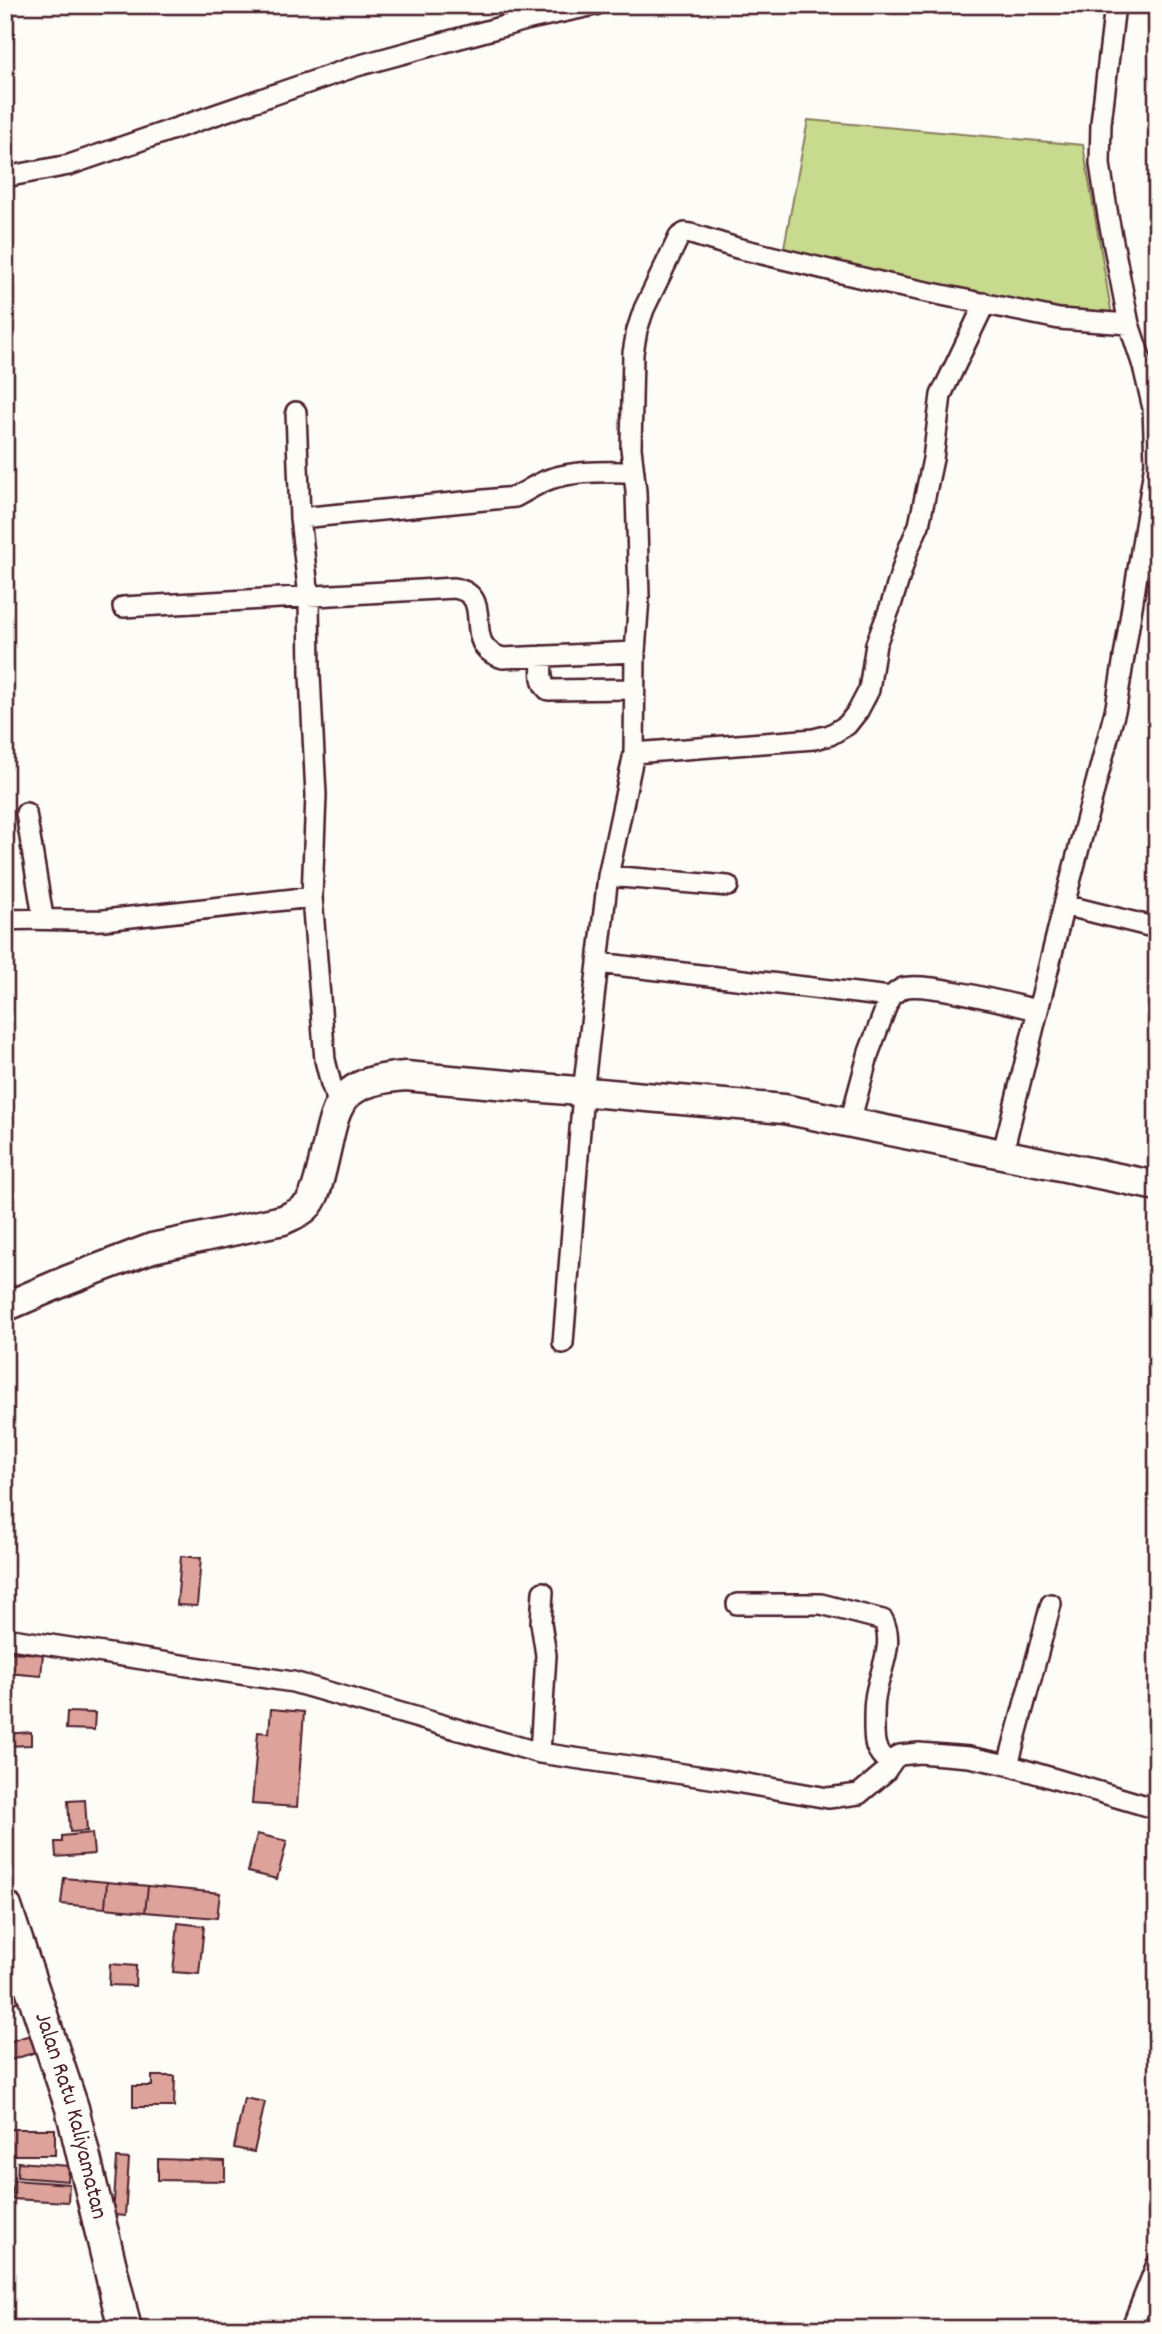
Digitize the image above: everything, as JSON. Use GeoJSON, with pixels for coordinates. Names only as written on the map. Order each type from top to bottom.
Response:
{"type":"FeatureCollection","features":[{"type":"Feature","properties":{"kind":"main road","name":"Jalan Ratu Kaliyamatan"},"geometry":{"type":"LineString","coordinates":[[5,1907],[72,2108],[125,2329]]}},
{"type":"Feature","properties":{"kind":"street"},"geometry":{"type":"LineString","coordinates":[[5,177],[69,165],[357,66],[530,19],[595,5]]}},
{"type":"Feature","properties":{"kind":"street"},"geometry":{"type":"LineString","coordinates":[[1002,1156],[1063,905],[1116,707],[1156,463],[1153,408],[1129,324],[1104,190],[1099,148],[1115,5]]}},
{"type":"Feature","properties":{"kind":"street"},"geometry":{"type":"LineString","coordinates":[[563,1343],[583,1093],[608,876],[634,753],[635,652],[639,597],[631,448],[632,383],[637,330],[652,289],[679,237],[691,234],[737,248],[888,284],[1059,319],[1129,324]]}},
{"type":"Feature","properties":{"kind":"street"},"geometry":{"type":"LineString","coordinates":[[634,753],[814,739],[838,730],[858,711],[869,690],[876,644],[919,525],[933,459],[941,395],[985,303]]}},
{"type":"Feature","properties":{"kind":"street"},"geometry":{"type":"LineString","coordinates":[[296,412],[300,517],[309,597],[316,795],[312,897],[325,1060],[340,1104]]}},
{"type":"Feature","properties":{"kind":"street"},"geometry":{"type":"LineString","coordinates":[[300,517],[515,497],[536,485],[565,475],[634,472]]}},
{"type":"Feature","properties":{"kind":"street"},"geometry":{"type":"LineString","coordinates":[[124,607],[425,589],[466,590],[477,607],[481,642],[485,650],[503,658],[635,652]]}},
{"type":"Feature","properties":{"kind":"street"},"geometry":{"type":"LineString","coordinates":[[542,656],[542,680],[548,690],[634,689]]}},
{"type":"Feature","properties":{"kind":"street"},"geometry":{"type":"LineString","coordinates":[[26,813],[43,918]]}},
{"type":"Feature","properties":{"kind":"street"},"geometry":{"type":"LineString","coordinates":[[608,876],[728,886]]}},
{"type":"Feature","properties":{"kind":"street"},"geometry":{"type":"LineString","coordinates":[[5,920],[104,920],[312,897]]}},
{"type":"Feature","properties":{"kind":"street"},"geometry":{"type":"LineString","coordinates":[[1063,905],[1157,928]]}},
{"type":"Feature","properties":{"kind":"street"},"geometry":{"type":"LineString","coordinates":[[598,963],[890,997]]}},
{"type":"Feature","properties":{"kind":"street"},"geometry":{"type":"LineString","coordinates":[[850,1122],[869,1052],[890,997],[901,988],[913,986],[968,994],[1037,1010]]}},
{"type":"Feature","properties":{"kind":"street"},"geometry":{"type":"LineString","coordinates":[[5,1307],[152,1248],[283,1220],[296,1214],[308,1206],[318,1186],[333,1118],[340,1104],[357,1086],[380,1078],[405,1076],[784,1109],[1157,1186]]}},
{"type":"Feature","properties":{"kind":"street"},"geometry":{"type":"LineString","coordinates":[[540,1752],[546,1655],[541,1623],[543,1592]]}},
{"type":"Feature","properties":{"kind":"street"},"geometry":{"type":"LineString","coordinates":[[737,1604],[821,1604],[883,1620],[889,1640],[874,1699],[874,1742],[879,1755],[890,1764]]}},
{"type":"Feature","properties":{"kind":"street"},"geometry":{"type":"LineString","coordinates":[[1008,1765],[1051,1604]]}},
{"type":"Feature","properties":{"kind":"street"},"geometry":{"type":"LineString","coordinates":[[5,1638],[293,1682],[540,1752],[779,1788],[828,1798],[859,1794],[900,1755],[919,1753],[1008,1765],[1157,1810]]}},
{"type":"Feature","properties":{"kind":"street"},"geometry":{"type":"LineString","coordinates":[[1131,2329],[1157,2264]]}},
{"type":"Feature","properties":{"kind":"green space"},"geometry":{"type":"Polygon","coordinates":[[[808,120],[1083,145],[1113,322],[782,258],[808,120]]]}},
{"type":"Feature","properties":{"kind":"building"},"geometry":{"type":"Polygon","coordinates":[[[181,1556],[201,1558],[197,1606],[177,1605],[181,1556]]]}},
{"type":"Feature","properties":{"kind":"building"},"geometry":{"type":"Polygon","coordinates":[[[9,1652],[43,1654],[41,1676],[7,1673],[9,1652]]]}},
{"type":"Feature","properties":{"kind":"building"},"geometry":{"type":"Polygon","coordinates":[[[271,1709],[304,1712],[297,1807],[252,1804],[258,1732],[269,1733],[271,1709]]]}},
{"type":"Feature","properties":{"kind":"building"},"geometry":{"type":"Polygon","coordinates":[[[67,1712],[95,1713],[94,1730],[66,1729],[67,1712]]]}},
{"type":"Feature","properties":{"kind":"building"},"geometry":{"type":"Polygon","coordinates":[[[31,1732],[31,1745],[5,1746],[5,1734],[31,1732]]]}},
{"type":"Feature","properties":{"kind":"building"},"geometry":{"type":"Polygon","coordinates":[[[85,1800],[87,1831],[70,1832],[68,1801],[85,1800]]]}},
{"type":"Feature","properties":{"kind":"building"},"geometry":{"type":"Polygon","coordinates":[[[92,1833],[94,1854],[56,1857],[55,1842],[62,1842],[62,1836],[92,1833]]]}},
{"type":"Feature","properties":{"kind":"building"},"geometry":{"type":"Polygon","coordinates":[[[257,1834],[287,1841],[277,1879],[248,1872],[257,1834]]]}},
{"type":"Feature","properties":{"kind":"building"},"geometry":{"type":"Polygon","coordinates":[[[64,1878],[107,1882],[105,1908],[61,1904],[64,1878]]]}},
{"type":"Feature","properties":{"kind":"building"},"geometry":{"type":"Polygon","coordinates":[[[107,1882],[148,1886],[145,1912],[105,1908],[107,1882]]]}},
{"type":"Feature","properties":{"kind":"building"},"geometry":{"type":"Polygon","coordinates":[[[148,1886],[220,1893],[217,1918],[145,1912],[148,1886]]]}},
{"type":"Feature","properties":{"kind":"building"},"geometry":{"type":"Polygon","coordinates":[[[178,1923],[204,1926],[199,1974],[173,1972],[178,1923]]]}},
{"type":"Feature","properties":{"kind":"building"},"geometry":{"type":"Polygon","coordinates":[[[110,1964],[136,1966],[135,1986],[109,1985],[110,1964]]]}},
{"type":"Feature","properties":{"kind":"building"},"geometry":{"type":"Polygon","coordinates":[[[27,1975],[34,1996],[5,2006],[5,1983],[27,1975]]]}},
{"type":"Feature","properties":{"kind":"building"},"geometry":{"type":"Polygon","coordinates":[[[33,2034],[39,2051],[5,2062],[5,2043],[33,2034]]]}},
{"type":"Feature","properties":{"kind":"building"},"geometry":{"type":"Polygon","coordinates":[[[152,2076],[175,2076],[174,2107],[133,2107],[133,2086],[152,2086],[152,2076]]]}},
{"type":"Feature","properties":{"kind":"building"},"geometry":{"type":"Polygon","coordinates":[[[244,2098],[265,2102],[254,2152],[234,2148],[244,2098]]]}},
{"type":"Feature","properties":{"kind":"building"},"geometry":{"type":"Polygon","coordinates":[[[5,2129],[55,2129],[55,2155],[5,2155],[5,2129]]]}},
{"type":"Feature","properties":{"kind":"building"},"geometry":{"type":"Polygon","coordinates":[[[117,2158],[129,2159],[125,2216],[113,2215],[117,2158]]]}},
{"type":"Feature","properties":{"kind":"building"},"geometry":{"type":"Polygon","coordinates":[[[158,2159],[225,2161],[225,2181],[158,2180],[158,2159]]]}},
{"type":"Feature","properties":{"kind":"building"},"geometry":{"type":"Polygon","coordinates":[[[18,2162],[69,2166],[68,2181],[17,2177],[18,2162]]]}},
{"type":"Feature","properties":{"kind":"building"},"geometry":{"type":"Polygon","coordinates":[[[13,2180],[69,2184],[68,2202],[11,2199],[13,2180]]]}}]}
